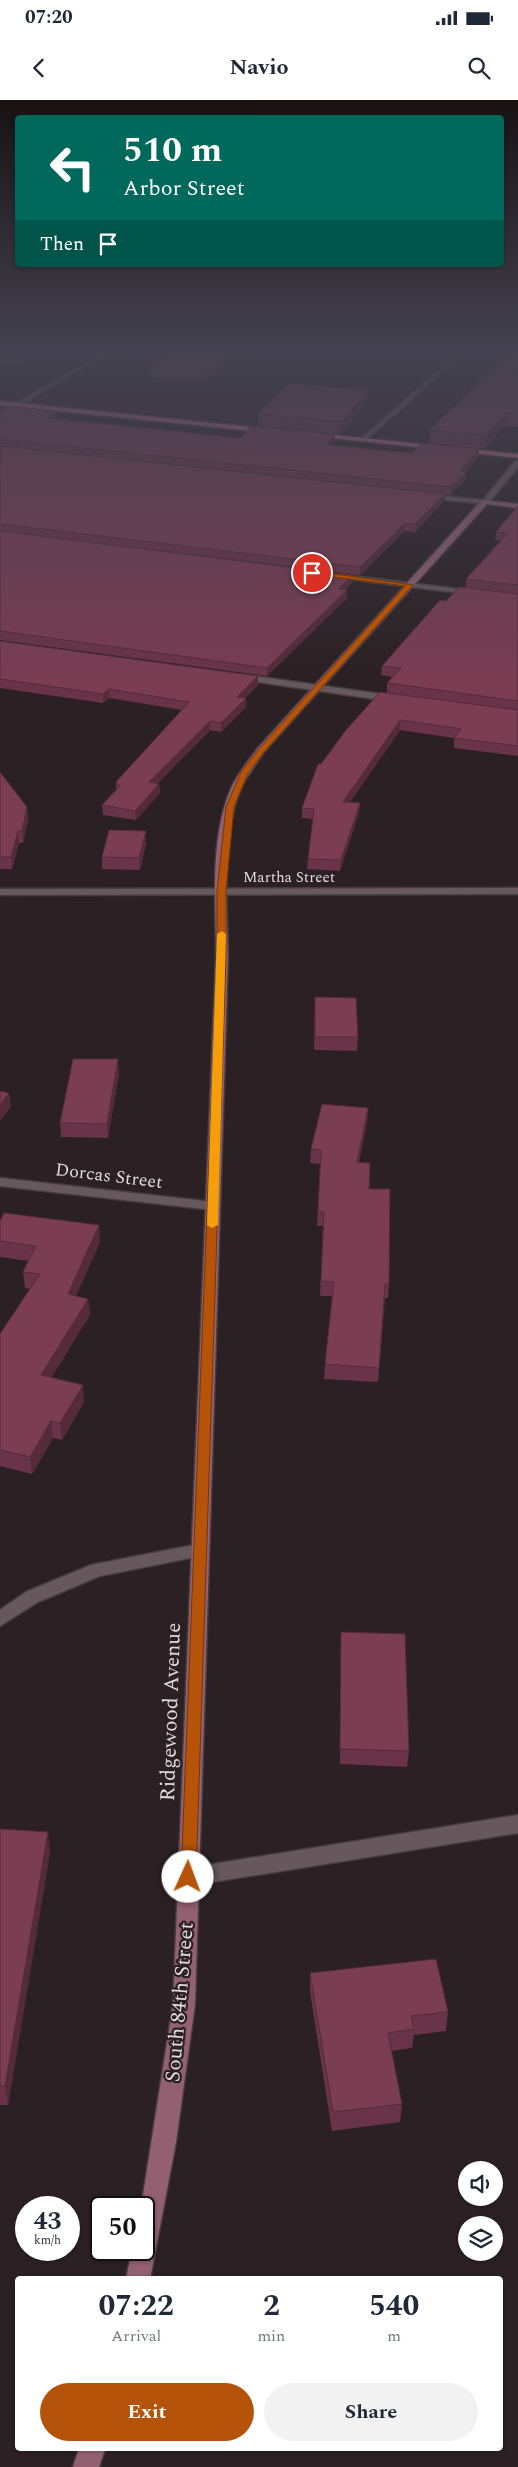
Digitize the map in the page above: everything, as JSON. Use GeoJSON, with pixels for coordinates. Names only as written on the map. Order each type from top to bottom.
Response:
{"type":"FeatureCollection","features":[{"type":"Feature","properties":{"kind":"main road"},"geometry":{"type":"LineString","coordinates":[[485,502],[518,506]]}},
{"type":"Feature","properties":{"kind":"main road","name":"Ridgewood Avenue"},"geometry":{"type":"LineString","coordinates":[[188,1877],[222,956],[222,892],[230,807],[244,772],[261,750],[485,502]]}},
{"type":"Feature","properties":{"kind":"main road","name":"South 84th Street"},"geometry":{"type":"LineString","coordinates":[[139,2276],[151,2222],[170,2107],[182,2014],[188,1877]]}},
{"type":"Feature","properties":{"kind":"main road"},"geometry":{"type":"LineString","coordinates":[[86,2467],[91,2451]]}},
{"type":"Feature","properties":{"kind":"street","name":"Ridgewood Avenue"},"geometry":{"type":"LineString","coordinates":[[485,502],[518,463]]}},
{"type":"Feature","properties":{"kind":"street"},"geometry":{"type":"LineString","coordinates":[[415,495],[485,502]]}},
{"type":"Feature","properties":{"kind":"street"},"geometry":{"type":"LineString","coordinates":[[322,574],[488,595]]}},
{"type":"Feature","properties":{"kind":"street"},"geometry":{"type":"LineString","coordinates":[[232,676],[404,700]]}},
{"type":"Feature","properties":{"kind":"street","name":"Martha Street"},"geometry":{"type":"LineString","coordinates":[[0,892],[518,892]]}},
{"type":"Feature","properties":{"kind":"street","name":"Dorcas Street"},"geometry":{"type":"LineString","coordinates":[[0,1182],[213,1206]]}},
{"type":"Feature","properties":{"kind":"street"},"geometry":{"type":"LineString","coordinates":[[0,1619],[32,1597],[98,1570],[200,1550]]}},
{"type":"Feature","properties":{"kind":"street"},"geometry":{"type":"LineString","coordinates":[[188,1877],[518,1824]]}},
{"type":"Feature","properties":{"kind":"building"},"geometry":{"type":"Polygon","coordinates":[[[0,459],[125,459],[445,494],[415,524],[405,523],[360,567],[0,524],[0,459]]]}},
{"type":"Feature","properties":{"kind":"building"},"geometry":{"type":"Polygon","coordinates":[[[192,459],[470,459],[460,471],[467,472],[451,487],[192,459]]]}},
{"type":"Feature","properties":{"kind":"building"},"geometry":{"type":"Polygon","coordinates":[[[518,506],[518,585],[466,579],[508,533],[496,532],[518,506]]]}},
{"type":"Feature","properties":{"kind":"building"},"geometry":{"type":"Polygon","coordinates":[[[0,531],[352,575],[339,589],[347,590],[267,668],[0,631],[0,531]]]}},
{"type":"Feature","properties":{"kind":"building"},"geometry":{"type":"Polygon","coordinates":[[[459,587],[518,594],[518,701],[387,683],[401,668],[382,666],[440,600],[446,601],[459,587]]]}},
{"type":"Feature","properties":{"kind":"building"},"geometry":{"type":"Polygon","coordinates":[[[0,641],[258,676],[237,697],[246,698],[221,723],[210,721],[149,782],[159,784],[135,811],[102,805],[120,786],[116,782],[189,702],[109,689],[103,694],[0,679],[0,641]]]}},
{"type":"Feature","properties":{"kind":"building"},"geometry":{"type":"Polygon","coordinates":[[[380,692],[518,710],[518,746],[454,738],[461,729],[400,720],[343,802],[360,803],[341,860],[308,859],[314,809],[302,808],[318,764],[321,764],[346,730],[380,692]]]}},
{"type":"Feature","properties":{"kind":"building"},"geometry":{"type":"Polygon","coordinates":[[[0,772],[27,807],[22,831],[18,831],[11,857],[0,857],[0,772]]]}},
{"type":"Feature","properties":{"kind":"building"},"geometry":{"type":"Polygon","coordinates":[[[109,830],[146,831],[139,858],[102,857],[109,830]]]}},
{"type":"Feature","properties":{"kind":"building"},"geometry":{"type":"Polygon","coordinates":[[[315,997],[356,998],[358,1037],[315,1037],[315,997]]]}},
{"type":"Feature","properties":{"kind":"building"},"geometry":{"type":"Polygon","coordinates":[[[73,1059],[118,1059],[107,1124],[60,1123],[73,1059]]]}},
{"type":"Feature","properties":{"kind":"building"},"geometry":{"type":"Polygon","coordinates":[[[0,1091],[9,1093],[0,1105],[0,1091]]]}},
{"type":"Feature","properties":{"kind":"building"},"geometry":{"type":"Polygon","coordinates":[[[322,1104],[368,1108],[357,1162],[370,1163],[369,1189],[390,1189],[389,1284],[385,1284],[379,1368],[325,1364],[334,1282],[321,1281],[324,1212],[318,1212],[321,1150],[311,1149],[322,1104]]]}},
{"type":"Feature","properties":{"kind":"building"},"geometry":{"type":"Polygon","coordinates":[[[4,1213],[99,1225],[68,1294],[88,1299],[41,1375],[83,1385],[60,1423],[51,1421],[30,1457],[0,1450],[0,1334],[40,1274],[23,1272],[36,1246],[0,1241],[0,1221],[4,1213]]]}},
{"type":"Feature","properties":{"kind":"building"},"geometry":{"type":"Polygon","coordinates":[[[341,1632],[405,1634],[409,1751],[340,1749],[341,1632]]]}},
{"type":"Feature","properties":{"kind":"building"},"geometry":{"type":"Polygon","coordinates":[[[0,1829],[48,1832],[5,2086],[0,2086],[0,1829]]]}},
{"type":"Feature","properties":{"kind":"building"},"geometry":{"type":"Polygon","coordinates":[[[436,1959],[448,2012],[411,2016],[414,2029],[388,2033],[402,2104],[333,2112],[310,1973],[436,1959]]]}},
{"type":"Feature","properties":{"kind":"slow traffic"},"geometry":{"type":"LineString","coordinates":[[212,1225],[222,934]]}},
{"type":"Feature","properties":{"kind":"route"},"geometry":{"type":"LineString","coordinates":[[188,1877],[222,956],[222,892],[226,832],[230,807],[244,772],[261,750],[410,585],[312,573]]}}]}
